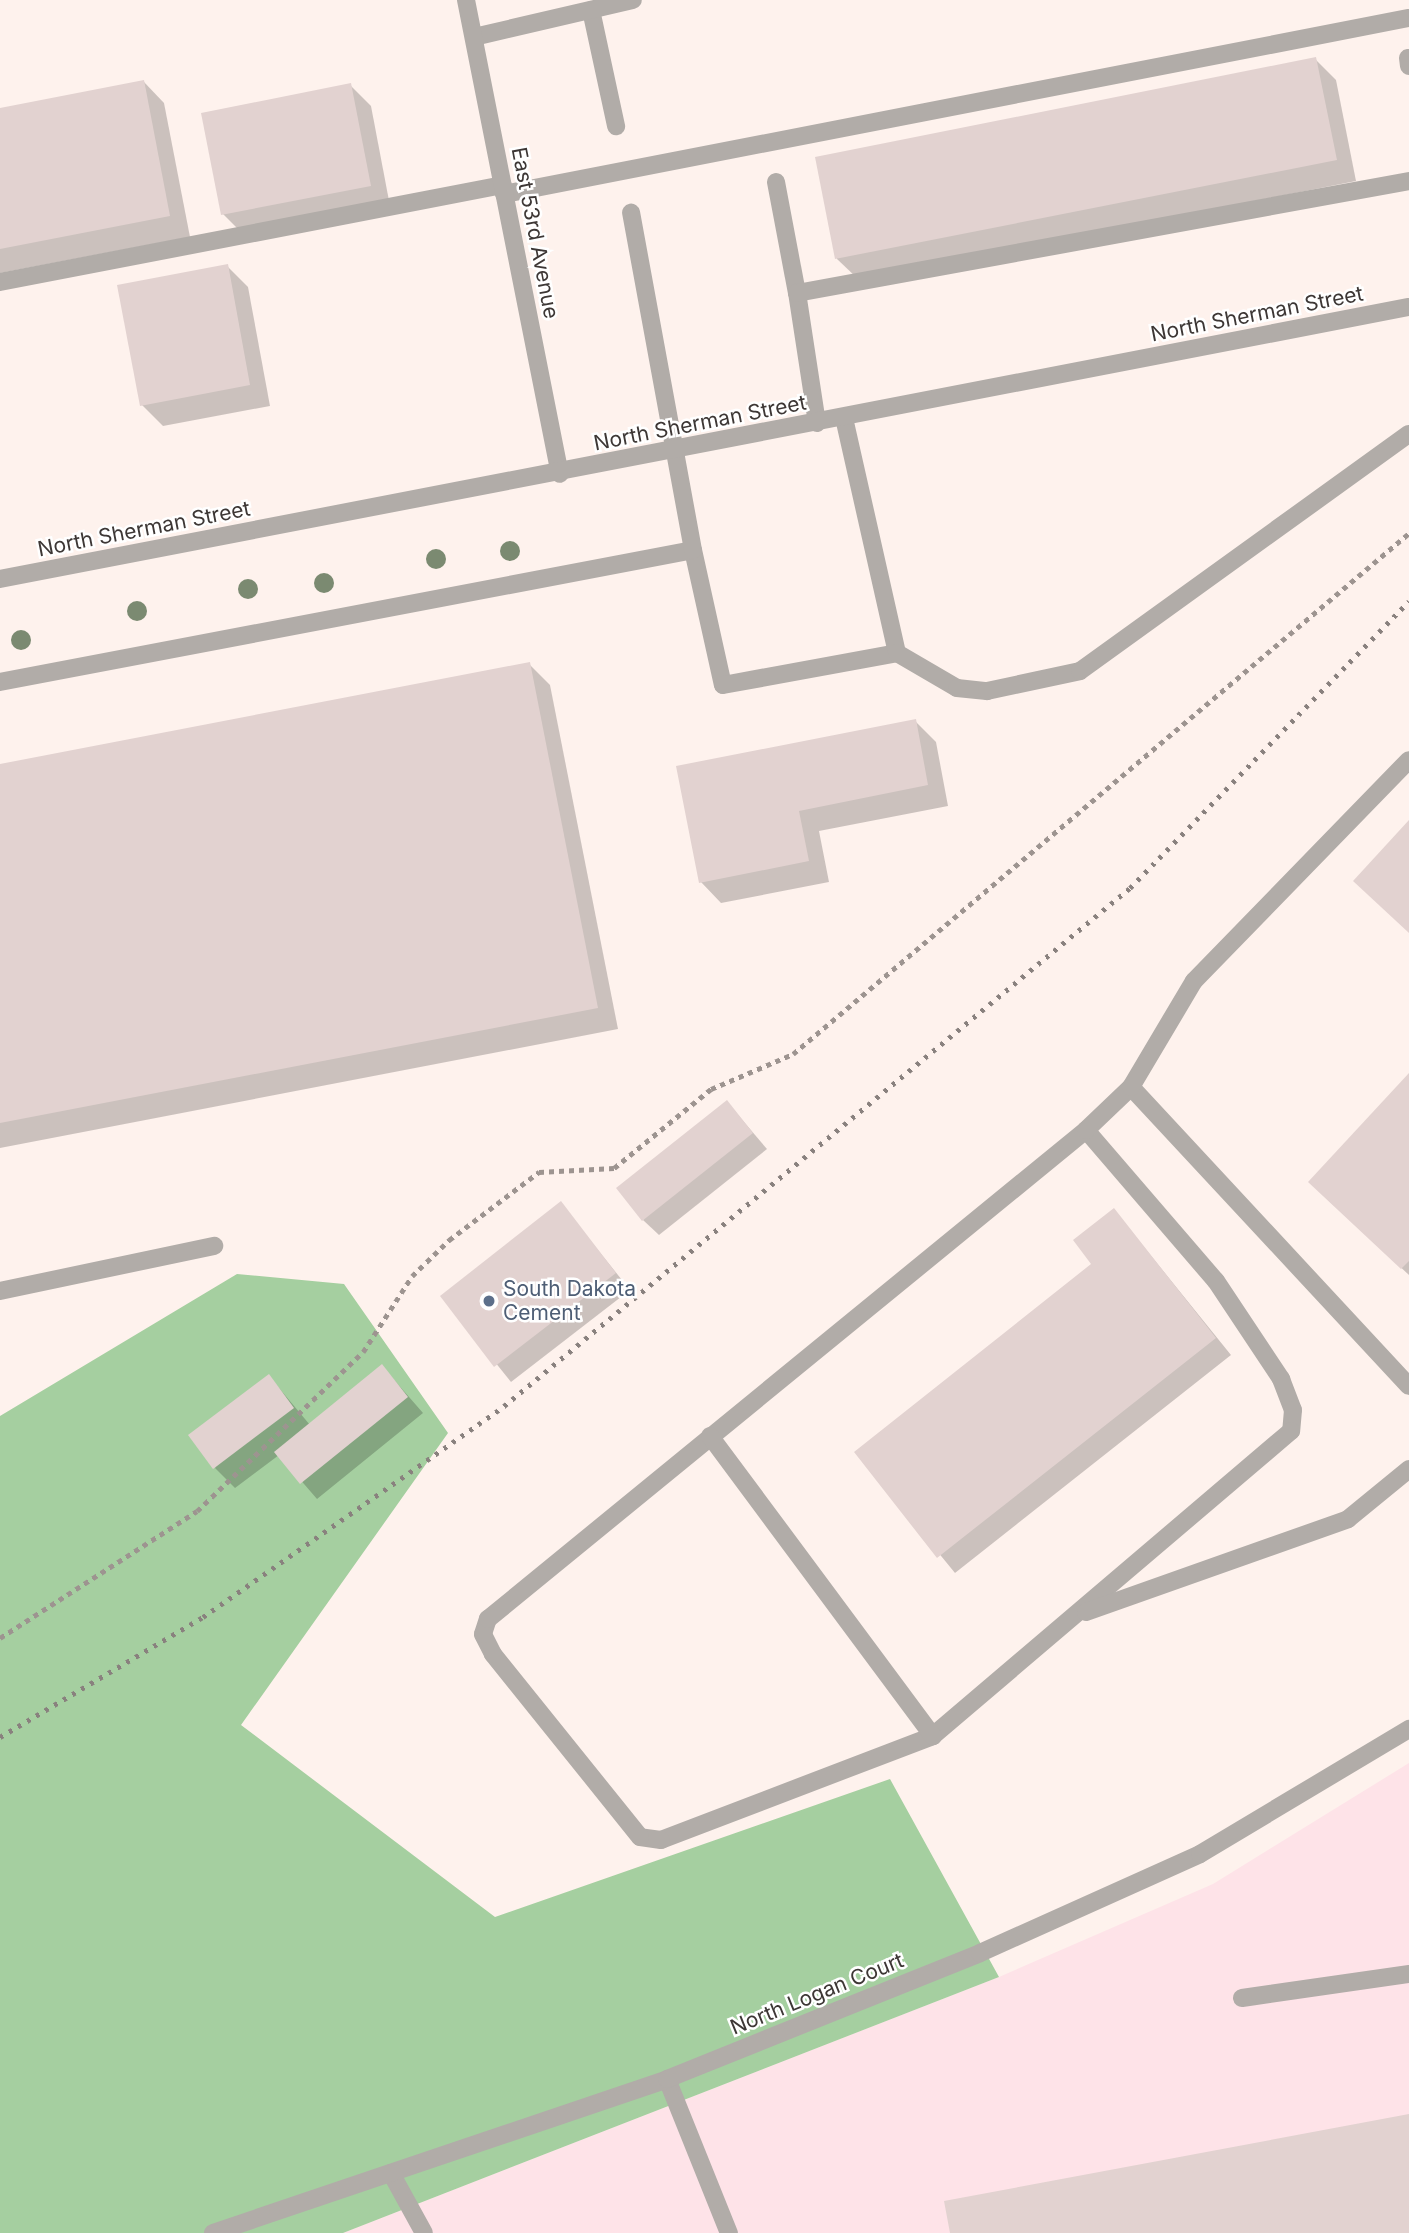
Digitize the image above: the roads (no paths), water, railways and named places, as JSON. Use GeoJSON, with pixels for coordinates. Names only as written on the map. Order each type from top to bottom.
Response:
{"type":"FeatureCollection","features":[{"type":"Feature","properties":{"kind":"street","name":"East 53rd Avenue"},"geometry":{"type":"LineString","coordinates":[[466,0],[560,474]]}},
{"type":"Feature","properties":{"kind":"street"},"geometry":{"type":"LineString","coordinates":[[474,37],[633,0]]}},
{"type":"Feature","properties":{"kind":"street"},"geometry":{"type":"LineString","coordinates":[[591,10],[616,126]]}},
{"type":"Feature","properties":{"kind":"street"},"geometry":{"type":"LineString","coordinates":[[0,282],[503,190],[1409,18]]}},
{"type":"Feature","properties":{"kind":"street"},"geometry":{"type":"LineString","coordinates":[[797,293],[1409,181]]}},
{"type":"Feature","properties":{"kind":"street"},"geometry":{"type":"LineString","coordinates":[[776,182],[817,423]]}},
{"type":"Feature","properties":{"kind":"street"},"geometry":{"type":"LineString","coordinates":[[631,214],[693,550],[723,685],[897,653],[957,688],[987,691],[1080,671],[1409,434]]}},
{"type":"Feature","properties":{"kind":"street","name":"North Sherman Street"},"geometry":{"type":"LineString","coordinates":[[0,579],[560,474],[1409,307]]}},
{"type":"Feature","properties":{"kind":"street"},"geometry":{"type":"LineString","coordinates":[[844,418],[897,653]]}},
{"type":"Feature","properties":{"kind":"street"},"geometry":{"type":"LineString","coordinates":[[0,682],[693,550]]}},
{"type":"Feature","properties":{"kind":"street"},"geometry":{"type":"LineString","coordinates":[[1086,1130],[1216,1281],[1281,1379],[1293,1410],[1291,1432],[933,1736],[661,1840],[640,1837],[493,1654],[483,1634],[488,1619],[1086,1130],[1131,1087],[1194,981],[1409,760]]}},
{"type":"Feature","properties":{"kind":"street"},"geometry":{"type":"LineString","coordinates":[[1131,1087],[1409,1386]]}},
{"type":"Feature","properties":{"kind":"street"},"geometry":{"type":"LineString","coordinates":[[0,1291],[214,1246]]}},
{"type":"Feature","properties":{"kind":"street"},"geometry":{"type":"LineString","coordinates":[[710,1436],[933,1736]]}},
{"type":"Feature","properties":{"kind":"street"},"geometry":{"type":"LineString","coordinates":[[1074,1616],[1348,1519],[1409,1469]]}},
{"type":"Feature","properties":{"kind":"street","name":"North Logan Court"},"geometry":{"type":"LineString","coordinates":[[213,2233],[667,2079],[980,1954],[1200,1854],[1408,1732]]}},
{"type":"Feature","properties":{"kind":"street"},"geometry":{"type":"LineString","coordinates":[[1242,1998],[1409,1974]]}},
{"type":"Feature","properties":{"kind":"street"},"geometry":{"type":"LineString","coordinates":[[667,2079],[729,2233]]}},
{"type":"Feature","properties":{"kind":"street"},"geometry":{"type":"LineString","coordinates":[[391,2173],[424,2233]]}},
{"type":"Feature","properties":{"kind":"railway"},"geometry":{"type":"LineString","coordinates":[[0,1737],[203,1617],[504,1406],[1130,888],[1409,601]]}},
{"type":"Feature","properties":{"kind":"place","name":"South Dakota Cement"},"geometry":{"type":"Point","coordinates":[489,1301]}}]}
